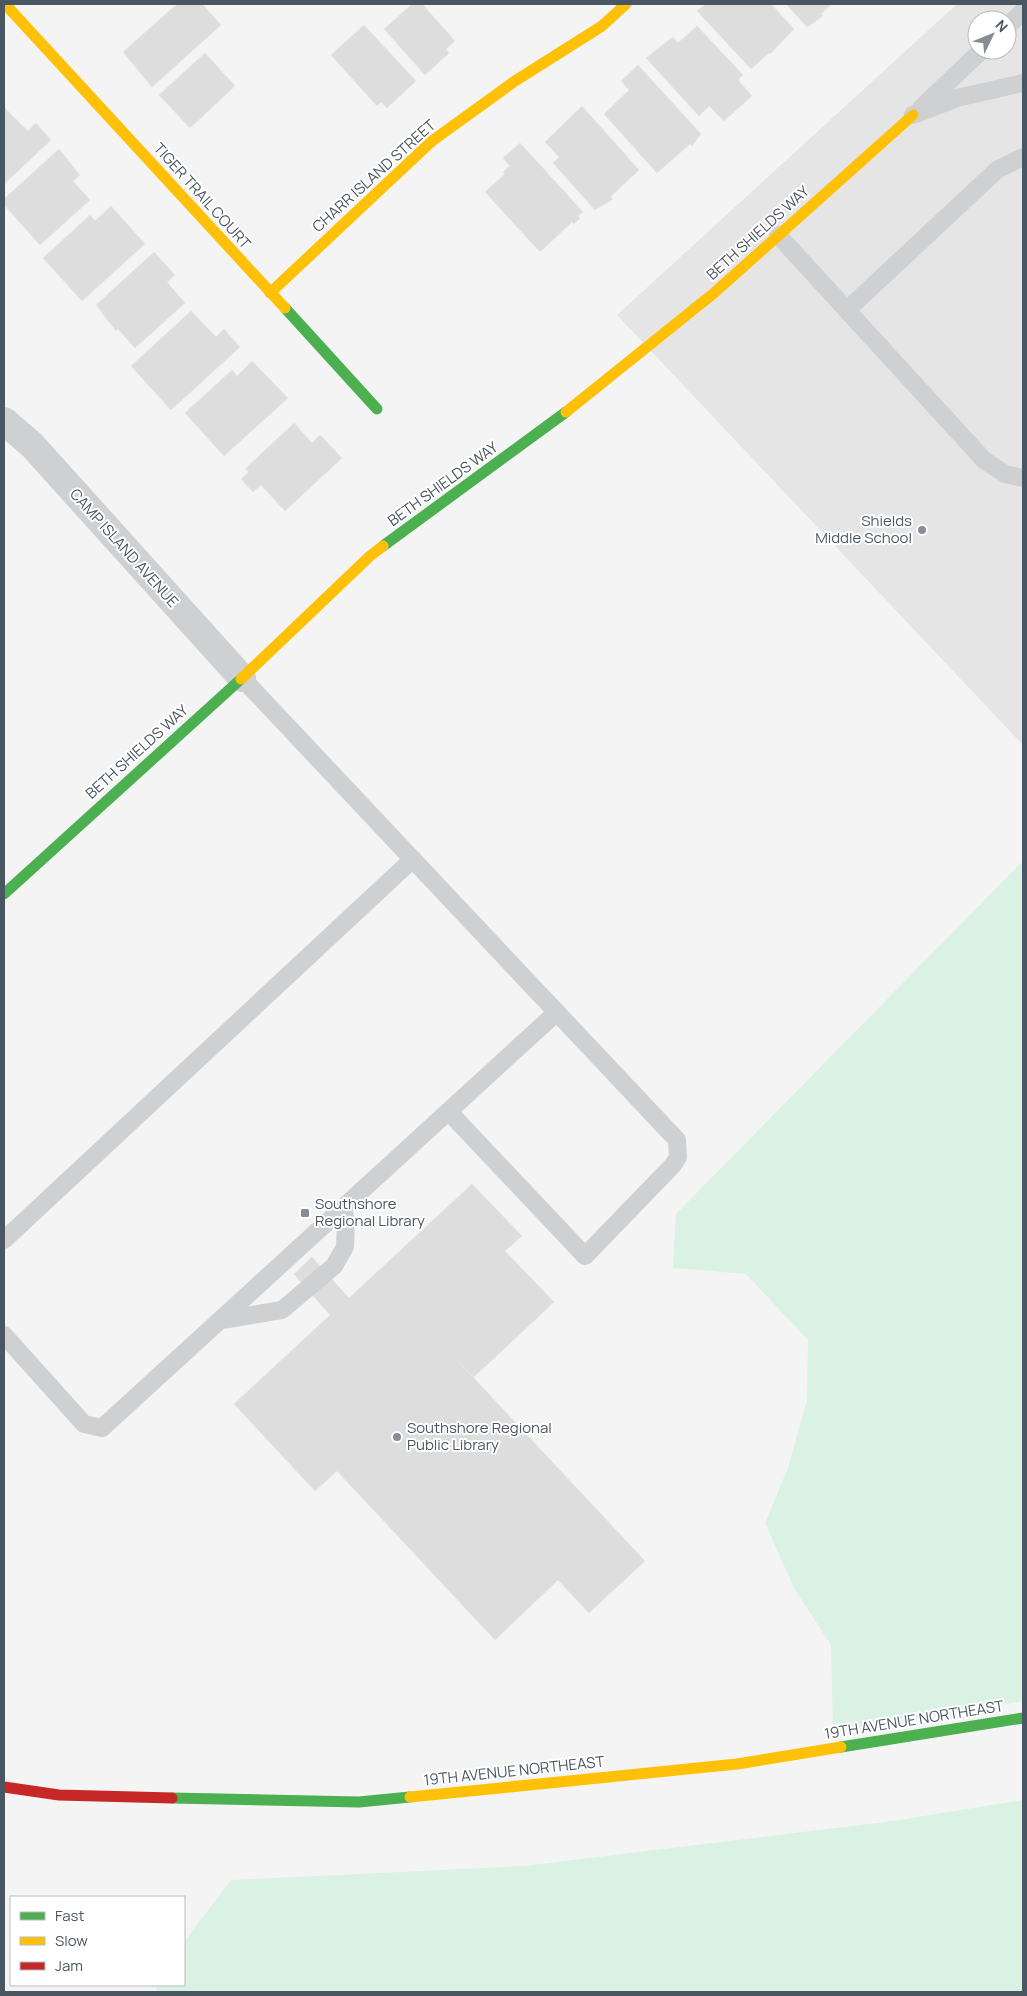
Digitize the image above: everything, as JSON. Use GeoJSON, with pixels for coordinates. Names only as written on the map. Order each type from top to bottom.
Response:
{"type":"FeatureCollection","features":[{"type":"Feature","properties":{"kind":"street","name":"TIGER TRAIL COURT"},"geometry":{"type":"LineString","coordinates":[[5,4],[377,409]]}},
{"type":"Feature","properties":{"kind":"street","name":"CHARR ISLAND STREET"},"geometry":{"type":"LineString","coordinates":[[270,293],[432,141],[515,81],[602,26],[626,4]]}},
{"type":"Feature","properties":{"kind":"street","name":"BETH SHIELDS WAY"},"geometry":{"type":"LineString","coordinates":[[4,894],[242,678],[370,556],[561,416],[714,292],[913,115]]}},
{"type":"Feature","properties":{"kind":"street","name":"CAMP ISLAND AVENUE"},"geometry":{"type":"LineString","coordinates":[[4,421],[32,445],[242,678]]}},
{"type":"Feature","properties":{"kind":"street","name":"19TH AVENUE NORTHEAST"},"geometry":{"type":"LineString","coordinates":[[4,1787],[59,1795],[359,1802],[737,1764],[1023,1718]]}},
{"type":"Feature","properties":{"kind":"lane"},"geometry":{"type":"LineString","coordinates":[[913,115],[971,60]]}},
{"type":"Feature","properties":{"kind":"lane"},"geometry":{"type":"LineString","coordinates":[[913,115],[957,98],[1023,83]]}},
{"type":"Feature","properties":{"kind":"lane"},"geometry":{"type":"LineString","coordinates":[[847,310],[998,169],[1023,157]]}},
{"type":"Feature","properties":{"kind":"lane"},"geometry":{"type":"LineString","coordinates":[[778,235],[984,460],[1005,474],[1023,478]]}},
{"type":"Feature","properties":{"kind":"lane"},"geometry":{"type":"LineString","coordinates":[[242,678],[677,1140],[678,1157],[673,1165],[585,1256],[449,1112]]}},
{"type":"Feature","properties":{"kind":"lane"},"geometry":{"type":"LineString","coordinates":[[4,1240],[413,859]]}},
{"type":"Feature","properties":{"kind":"lane"},"geometry":{"type":"LineString","coordinates":[[4,1336],[84,1424],[102,1428],[557,1012]]}},
{"type":"Feature","properties":{"kind":"lane"},"geometry":{"type":"LineString","coordinates":[[221,1320],[282,1310],[334,1266],[345,1247],[346,1221],[343,1209]]}},
{"type":"Feature","properties":{"kind":"shaded area","name":"Shields Middle School"},"geometry":{"type":"Polygon","coordinates":[[[957,4],[1023,4],[1023,745],[617,315],[957,4]]]}},
{"type":"Feature","properties":{"kind":"green space"},"geometry":{"type":"Polygon","coordinates":[[[1023,861],[1023,1701],[833,1732],[831,1645],[794,1588],[765,1523],[788,1468],[807,1400],[808,1340],[746,1274],[673,1268],[676,1214],[1023,861]]]}},
{"type":"Feature","properties":{"kind":"green space"},"geometry":{"type":"Polygon","coordinates":[[[1023,1800],[1023,1992],[157,1992],[156,1986],[185,1986],[185,1941],[231,1880],[524,1866],[893,1821],[1023,1800]]]}},
{"type":"Feature","properties":{"kind":"building"},"geometry":{"type":"Polygon","coordinates":[[[177,4],[204,4],[221,25],[152,87],[123,52],[177,4]]]}},
{"type":"Feature","properties":{"kind":"building"},"geometry":{"type":"Polygon","coordinates":[[[412,4],[422,4],[455,41],[446,49],[449,53],[425,75],[384,29],[412,4]]]}},
{"type":"Feature","properties":{"kind":"building"},"geometry":{"type":"Polygon","coordinates":[[[705,4],[771,4],[794,29],[770,54],[751,69],[697,11],[705,4]]]}},
{"type":"Feature","properties":{"kind":"building"},"geometry":{"type":"Polygon","coordinates":[[[786,4],[832,4],[821,14],[823,16],[807,27],[786,4]]]}},
{"type":"Feature","properties":{"kind":"building"},"geometry":{"type":"Polygon","coordinates":[[[364,25],[416,81],[387,108],[381,102],[377,106],[331,55],[364,25]]]}},
{"type":"Feature","properties":{"kind":"building"},"geometry":{"type":"Polygon","coordinates":[[[697,26],[743,75],[738,80],[752,96],[724,121],[709,106],[699,116],[646,58],[673,37],[678,43],[697,26]]]}},
{"type":"Feature","properties":{"kind":"building"},"geometry":{"type":"Polygon","coordinates":[[[205,53],[235,86],[190,128],[159,95],[205,53]]]}},
{"type":"Feature","properties":{"kind":"building"},"geometry":{"type":"Polygon","coordinates":[[[638,65],[701,134],[692,146],[690,144],[657,173],[604,114],[629,90],[621,81],[638,65]]]}},
{"type":"Feature","properties":{"kind":"building"},"geometry":{"type":"Polygon","coordinates":[[[582,106],[639,170],[610,197],[613,199],[595,210],[553,163],[559,157],[545,142],[582,106]]]}},
{"type":"Feature","properties":{"kind":"building"},"geometry":{"type":"Polygon","coordinates":[[[4,107],[28,131],[36,123],[51,140],[4,184],[4,107]]]}},
{"type":"Feature","properties":{"kind":"building"},"geometry":{"type":"Polygon","coordinates":[[[520,143],[583,212],[578,216],[580,218],[574,224],[572,222],[540,252],[485,192],[505,174],[503,172],[510,166],[503,158],[520,143]]]}},
{"type":"Feature","properties":{"kind":"building"},"geometry":{"type":"Polygon","coordinates":[[[59,149],[80,175],[73,181],[90,200],[40,245],[4,205],[4,199],[59,149]]]}},
{"type":"Feature","properties":{"kind":"building"},"geometry":{"type":"Polygon","coordinates":[[[111,206],[145,244],[82,301],[43,258],[90,215],[95,221],[111,206]]]}},
{"type":"Feature","properties":{"kind":"building"},"geometry":{"type":"Polygon","coordinates":[[[154,252],[175,275],[167,282],[185,303],[135,348],[118,329],[116,331],[96,305],[154,252]]]}},
{"type":"Feature","properties":{"kind":"building"},"geometry":{"type":"Polygon","coordinates":[[[191,311],[216,337],[224,329],[240,347],[171,410],[131,366],[191,311]]]}},
{"type":"Feature","properties":{"kind":"building"},"geometry":{"type":"Polygon","coordinates":[[[252,361],[288,398],[224,456],[185,413],[232,370],[237,376],[252,361]]]}},
{"type":"Feature","properties":{"kind":"building"},"geometry":{"type":"Polygon","coordinates":[[[294,423],[312,443],[320,435],[342,458],[285,511],[261,485],[253,492],[241,479],[249,472],[245,469],[294,423]]]}},
{"type":"Feature","properties":{"kind":"building","name":"Southshore Regional Public Library"},"geometry":{"type":"Polygon","coordinates":[[[472,1184],[522,1236],[505,1251],[554,1302],[474,1377],[457,1360],[645,1561],[589,1613],[558,1580],[495,1640],[337,1471],[315,1491],[234,1404],[330,1315],[294,1274],[312,1257],[349,1298],[472,1184]]]}},
{"type":"Feature","properties":{"kind":"traffic: fast"},"geometry":{"type":"LineString","coordinates":[[285,308],[377,409]]}},
{"type":"Feature","properties":{"kind":"traffic: fast"},"geometry":{"type":"LineString","coordinates":[[383,546],[566,412]]}},
{"type":"Feature","properties":{"kind":"traffic: fast"},"geometry":{"type":"LineString","coordinates":[[4,894],[241,679]]}},
{"type":"Feature","properties":{"kind":"traffic: fast"},"geometry":{"type":"LineString","coordinates":[[841,1747],[1023,1718]]}},
{"type":"Feature","properties":{"kind":"traffic: fast"},"geometry":{"type":"LineString","coordinates":[[172,1798],[359,1802],[410,1797]]}},
{"type":"Feature","properties":{"kind":"traffic: slow"},"geometry":{"type":"LineString","coordinates":[[5,4],[285,308]]}},
{"type":"Feature","properties":{"kind":"traffic: slow"},"geometry":{"type":"LineString","coordinates":[[270,293],[432,141],[515,81],[602,26],[626,4]]}},
{"type":"Feature","properties":{"kind":"traffic: slow"},"geometry":{"type":"LineString","coordinates":[[566,412],[714,293],[913,115]]}},
{"type":"Feature","properties":{"kind":"traffic: slow"},"geometry":{"type":"LineString","coordinates":[[241,679],[370,556],[383,546]]}},
{"type":"Feature","properties":{"kind":"traffic: slow"},"geometry":{"type":"LineString","coordinates":[[410,1797],[737,1764],[841,1747]]}},
{"type":"Feature","properties":{"kind":"traffic: jam"},"geometry":{"type":"LineString","coordinates":[[4,1787],[59,1795],[172,1798]]}},
{"type":"Feature","properties":{"kind":"place","name":"Shields Middle School"},"geometry":{"type":"Point","coordinates":[922,530]}},
{"type":"Feature","properties":{"kind":"place","name":"Southshore Regional Library"},"geometry":{"type":"Point","coordinates":[305,1213]}},
{"type":"Feature","properties":{"kind":"place","name":"Southshore Regional Public Library"},"geometry":{"type":"Point","coordinates":[397,1437]}}]}
